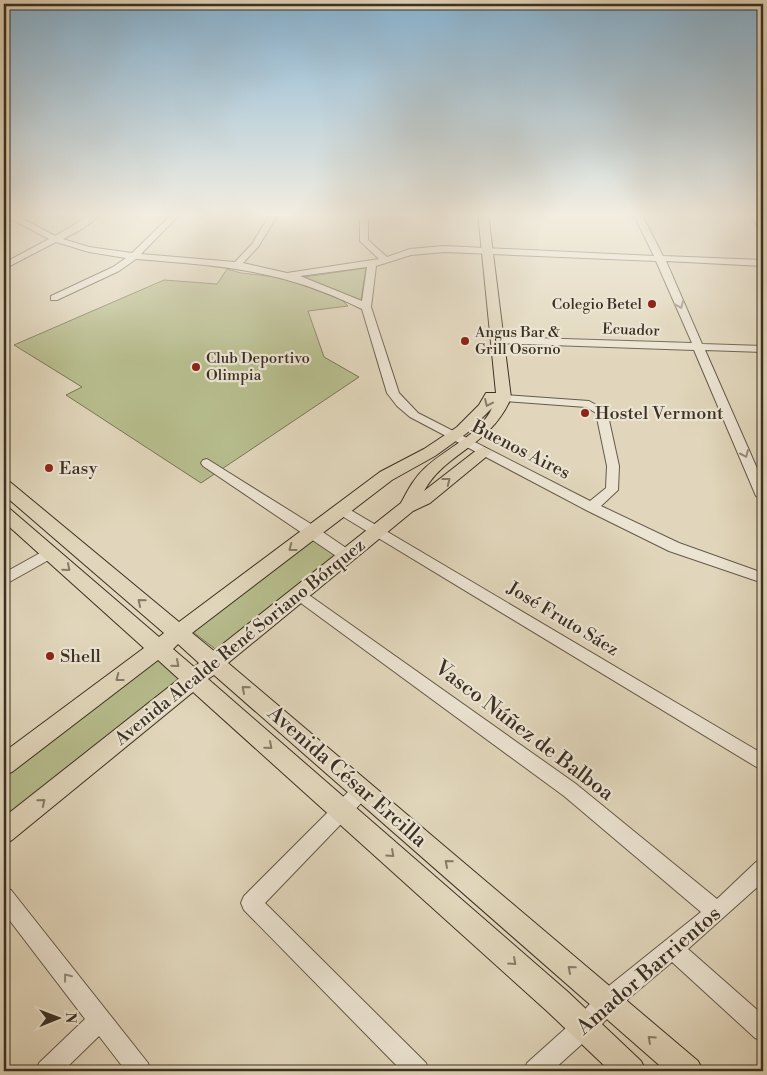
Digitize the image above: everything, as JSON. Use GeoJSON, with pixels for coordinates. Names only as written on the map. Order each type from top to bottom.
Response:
{"type":"FeatureCollection","features":[{"type":"Feature","properties":{"kind":"main road"},"geometry":{"type":"LineString","coordinates":[[4,765],[386,476],[423,456],[447,433],[485,410],[492,395],[483,263]]}},
{"type":"Feature","properties":{"kind":"main road"},"geometry":{"type":"LineString","coordinates":[[484,263],[497,340],[504,398]]}},
{"type":"Feature","properties":{"kind":"main road","name":"Avenida Alcalde René Soriano Bórquez"},"geometry":{"type":"LineString","coordinates":[[4,832],[407,507],[421,482],[468,443],[498,412],[504,398]]}},
{"type":"Feature","properties":{"kind":"main road"},"geometry":{"type":"LineString","coordinates":[[407,507],[424,499],[484,452]]}},
{"type":"Feature","properties":{"kind":"main road","name":"Avenida César Ercilla"},"geometry":{"type":"LineString","coordinates":[[4,486],[214,663],[688,1071]]}},
{"type":"Feature","properties":{"kind":"main road","name":"Avenida César Ercilla"},"geometry":{"type":"LineString","coordinates":[[4,513],[343,810],[631,1071]]}},
{"type":"Feature","properties":{"kind":"street"},"geometry":{"type":"LineString","coordinates":[[54,298],[116,269],[123,263]]}},
{"type":"Feature","properties":{"kind":"street"},"geometry":{"type":"LineString","coordinates":[[220,263],[289,275],[366,306]]}},
{"type":"Feature","properties":{"kind":"street"},"geometry":{"type":"LineString","coordinates":[[662,263],[763,496]]}},
{"type":"Feature","properties":{"kind":"street"},"geometry":{"type":"LineString","coordinates":[[289,275],[372,264]]}},
{"type":"Feature","properties":{"kind":"street","name":"Buenos Aires"},"geometry":{"type":"LineString","coordinates":[[372,264],[366,306],[393,393],[408,409],[447,433],[591,507],[674,547],[763,578]]}},
{"type":"Feature","properties":{"kind":"street","name":"Ecuador"},"geometry":{"type":"LineString","coordinates":[[497,340],[763,349]]}},
{"type":"Feature","properties":{"kind":"street"},"geometry":{"type":"LineString","coordinates":[[504,398],[589,404],[601,411],[613,466],[612,490],[591,507]]}},
{"type":"Feature","properties":{"kind":"street"},"geometry":{"type":"LineString","coordinates":[[207,463],[347,556]]}},
{"type":"Feature","properties":{"kind":"street","name":"José Fruto Sáez"},"geometry":{"type":"LineString","coordinates":[[342,510],[763,763]]}},
{"type":"Feature","properties":{"kind":"street"},"geometry":{"type":"LineString","coordinates":[[4,580],[49,553]]}},
{"type":"Feature","properties":{"kind":"street","name":"Vasco Núñez de Balboa"},"geometry":{"type":"LineString","coordinates":[[299,594],[570,790],[717,912]]}},
{"type":"Feature","properties":{"kind":"street"},"geometry":{"type":"LineString","coordinates":[[362,790],[251,903],[418,1071]]}},
{"type":"Feature","properties":{"kind":"street","name":"Amador Barrientos"},"geometry":{"type":"LineString","coordinates":[[535,1071],[584,1027],[608,1001],[717,912],[763,869]]}},
{"type":"Feature","properties":{"kind":"street"},"geometry":{"type":"LineString","coordinates":[[4,897],[140,1071]]}},
{"type":"Feature","properties":{"kind":"street"},"geometry":{"type":"LineString","coordinates":[[672,948],[763,1030]]}},
{"type":"Feature","properties":{"kind":"street"},"geometry":{"type":"LineString","coordinates":[[47,1071],[100,1020]]}},
{"type":"Feature","properties":{"kind":"green space"},"geometry":{"type":"Polygon","coordinates":[[[366,268],[361,301],[304,277],[366,268]]]}},
{"type":"Feature","properties":{"kind":"green space","name":"Club Deportivo Olimpia"},"geometry":{"type":"Polygon","coordinates":[[[227,269],[241,273],[285,278],[342,300],[348,306],[308,311],[324,357],[359,377],[201,483],[66,395],[82,387],[14,345],[164,280],[217,284],[227,269]]]}},
{"type":"Feature","properties":{"kind":"green space"},"geometry":{"type":"Polygon","coordinates":[[[314,538],[339,554],[218,651],[193,632],[314,538]]]}},
{"type":"Feature","properties":{"kind":"green space"},"geometry":{"type":"Polygon","coordinates":[[[153,656],[180,679],[4,820],[4,770],[153,656]]]}},
{"type":"Feature","properties":{"kind":"place","name":"Colegio Betel"},"geometry":{"type":"Point","coordinates":[652,304]}},
{"type":"Feature","properties":{"kind":"place","name":"Angus Bar & Grill Osorno"},"geometry":{"type":"Point","coordinates":[465,341]}},
{"type":"Feature","properties":{"kind":"place","name":"Club Deportivo Olimpia"},"geometry":{"type":"Point","coordinates":[196,367]}},
{"type":"Feature","properties":{"kind":"place","name":"Hostel Vermont"},"geometry":{"type":"Point","coordinates":[585,413]}},
{"type":"Feature","properties":{"kind":"place","name":"Easy"},"geometry":{"type":"Point","coordinates":[49,468]}},
{"type":"Feature","properties":{"kind":"place","name":"Shell"},"geometry":{"type":"Point","coordinates":[50,656]}}]}
